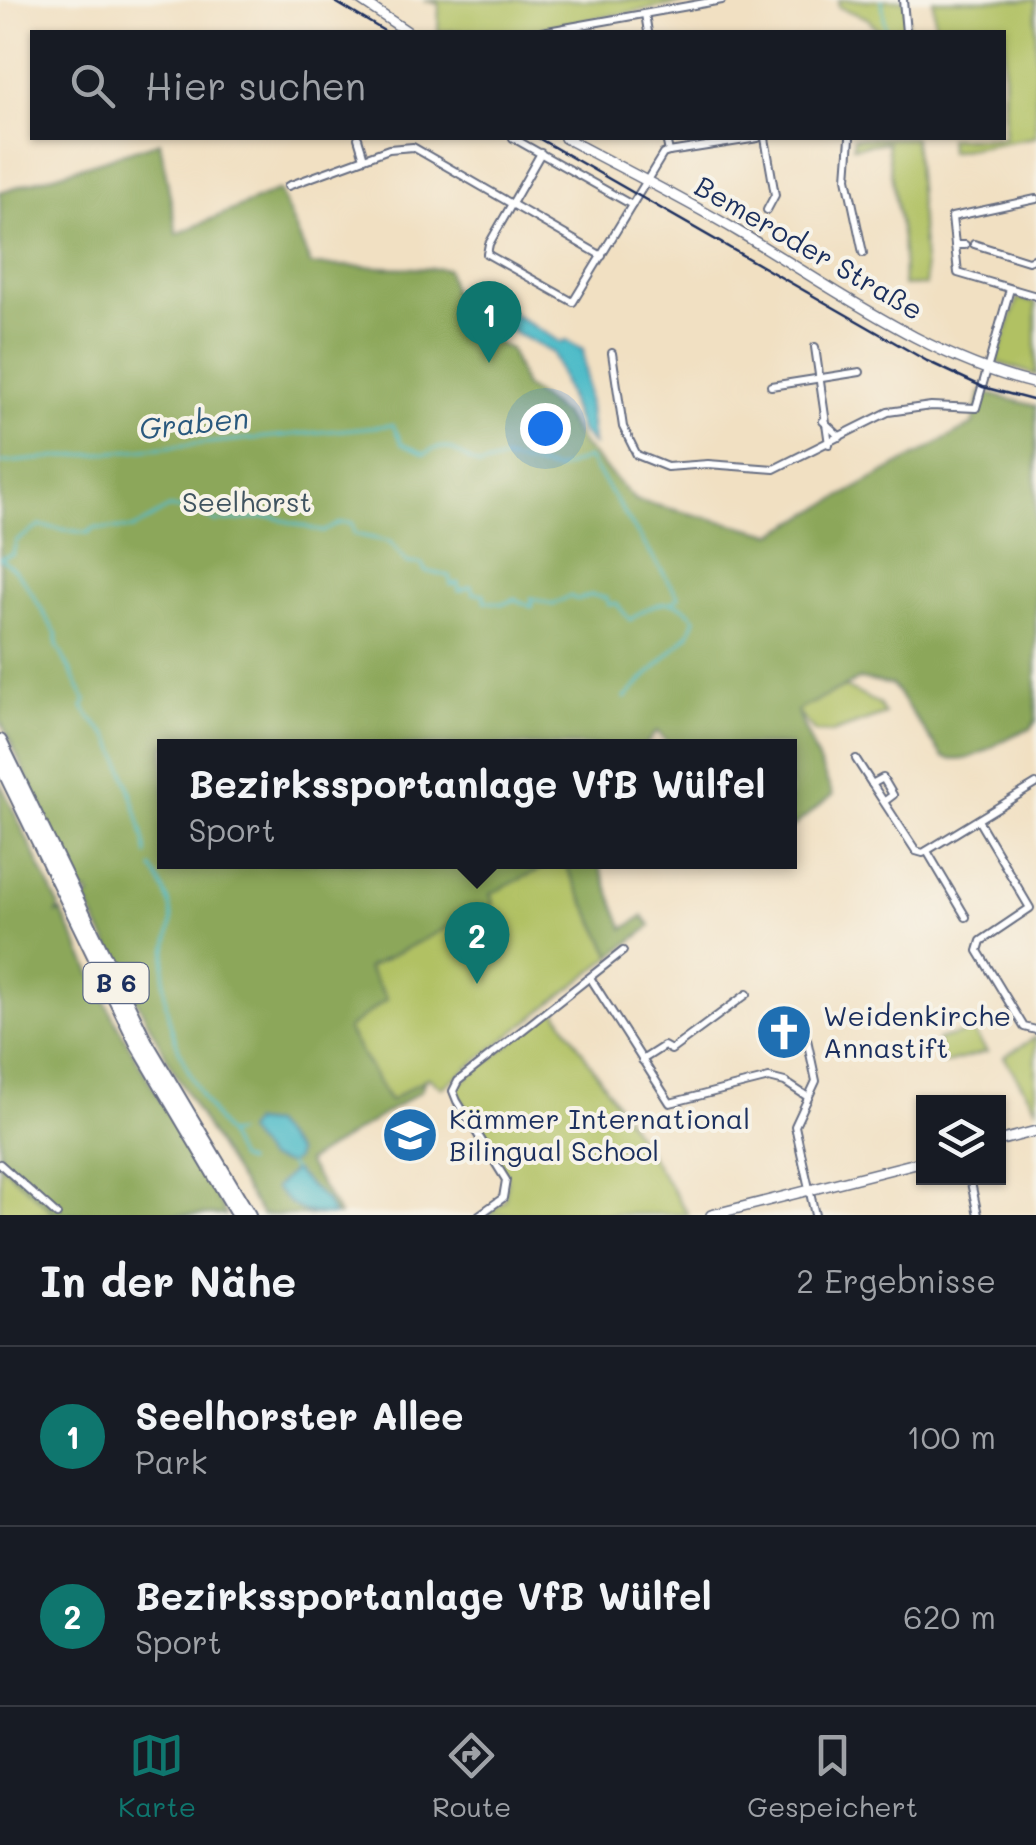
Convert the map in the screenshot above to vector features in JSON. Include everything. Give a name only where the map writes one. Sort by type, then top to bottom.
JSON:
[{"type":"highway","name":"B 6","points":[[0,741],[146,1042],[249,1215]]},
{"type":"highway","name":"B 6","points":[[0,763],[138,1046],[238,1215]]},
{"type":"main road","points":[[360,0],[405,30]]},
{"type":"main road","name":"Bemeroder Straße","points":[[568,140],[918,338],[987,370],[1036,384]]},
{"type":"main road","points":[[1006,1139],[1036,1131]]},
{"type":"main road","points":[[711,1215],[916,1163]]},
{"type":"street","points":[[553,30],[722,0]]},
{"type":"street","points":[[903,0],[906,30]]},
{"type":"street","points":[[644,14],[648,30]]},
{"type":"street","points":[[359,140],[364,158]]},
{"type":"street","points":[[517,140],[632,205]]},
{"type":"street","points":[[666,140],[669,152]]},
{"type":"street","points":[[686,150],[694,140]]},
{"type":"street","points":[[541,153],[488,254],[573,302],[663,154],[748,140]]},
{"type":"street","points":[[761,140],[775,195],[767,210]]},
{"type":"street","points":[[850,140],[846,178],[863,253]]},
{"type":"street","points":[[288,186],[364,158],[413,147],[602,256]]},
{"type":"street","points":[[1036,199],[955,214],[958,274],[1036,296]]},
{"type":"street","points":[[955,245],[970,244],[1028,261],[1036,258]]},
{"type":"street","points":[[612,354],[626,439],[647,462],[668,467],[708,464],[774,470],[902,409],[976,408],[1010,289]]},
{"type":"street","points":[[815,347],[829,444]]},
{"type":"street","points":[[772,386],[860,372]]},
{"type":"street","points":[[823,421],[835,427],[840,437]]},
{"type":"street","points":[[856,760],[916,851],[927,852],[1035,787]]},
{"type":"street","points":[[872,784],[882,778],[894,796],[885,801]]},
{"type":"street","points":[[978,820],[1033,909],[977,946],[1024,1027],[1036,1030]]},
{"type":"street","points":[[927,852],[966,917]]},
{"type":"street","points":[[479,1215],[503,1198],[506,1180],[453,1091],[458,1082],[623,950]]},
{"type":"street","points":[[591,978],[672,1103],[769,1078],[785,1082],[808,1097]]},
{"type":"street","points":[[642,1060],[664,1046],[670,1050],[714,1022],[715,1014],[747,994]]},
{"type":"street","points":[[805,1030],[816,1074],[795,1126],[815,1215]]},
{"type":"street","points":[[0,1164],[57,1215]]},
{"type":"street","points":[[972,1185],[978,1215]]},
{"type":"green space","points":[[424,0],[701,0],[530,30],[438,30],[439,4]]},
{"type":"green space","points":[[838,0],[905,0],[909,30],[878,30],[867,18],[839,7]]},
{"type":"green space","points":[[933,0],[1036,0],[1036,137],[949,152],[948,140],[1006,140],[1006,30],[936,30]]},
{"type":"green space","points":[[854,140],[914,140],[926,285],[903,286],[901,232],[887,142],[853,147]]},
{"type":"green space","name":"Seelhorst","points":[[160,142],[177,234],[279,190],[311,265],[447,269],[465,320],[481,335],[510,349],[524,386],[563,414],[583,445],[635,500],[773,534],[973,424],[981,392],[1036,406],[1036,720],[1031,729],[976,755],[954,760],[943,757],[892,685],[860,679],[797,711],[833,795],[797,823],[797,739],[664,739],[657,731],[651,739],[157,739],[157,869],[541,869],[490,894],[494,904],[367,968],[387,999],[347,1029],[389,1101],[425,1079],[421,1091],[307,1162],[339,1215],[262,1215],[190,1099],[147,1020],[85,900],[90,896],[87,892],[82,894],[0,720],[0,192]]},
{"type":"green space","points":[[1018,298],[1036,303],[1036,375],[996,362]]},
{"type":"green space","points":[[845,687],[879,704],[885,714],[832,733],[815,732],[796,711]]},
{"type":"green space","points":[[0,782],[59,906],[57,913],[61,911],[112,1015],[226,1215],[57,1215],[0,1164]]},
{"type":"green space","points":[[541,869],[568,869],[612,956],[442,1088],[429,1077],[390,1101],[346,1029],[386,999],[367,968],[493,904],[489,894]]},
{"type":"green space","points":[[568,869],[601,869],[624,929],[643,916],[651,926],[612,956]]},
{"type":"green space","points":[[555,1009],[688,1214],[487,1215],[505,1200],[507,1177],[456,1091],[460,1083]]},
{"type":"green space","points":[[973,1031],[987,1052],[943,1064],[937,1040]]},
{"type":"green space","points":[[1036,1037],[1036,1107],[1004,1057]]},
{"type":"green space","points":[[0,1164],[57,1215],[0,1215]]},
{"type":"water","points":[[471,289],[562,343],[565,340],[583,350],[593,444],[580,431],[553,353],[485,317]]},
{"type":"water","points":[[252,1122],[271,1124],[296,1153],[295,1160],[288,1164],[267,1159],[246,1132]]},
{"type":"water","points":[[293,1170],[326,1201],[333,1215],[300,1210],[275,1188]]},
{"type":"waterway","points":[[882,0],[886,30]]},
{"type":"waterway","name":"Graben","points":[[0,463],[393,425],[402,444],[425,454],[448,448],[480,466],[504,459],[556,470],[588,458],[679,597],[672,602]]},
{"type":"waterway","points":[[0,558],[13,554],[16,541],[40,526],[88,533],[94,528],[133,529],[169,508],[194,511],[216,522],[273,517],[323,532],[340,523],[352,523],[354,534],[390,542],[408,563],[422,564],[425,571],[449,576],[451,585],[458,583],[459,591],[471,586],[473,593],[484,594],[485,601],[503,604],[515,599],[532,607],[531,598],[553,605],[569,596],[578,600],[591,595],[607,598],[609,605],[616,603],[630,620],[664,603],[688,611],[695,619],[689,634],[625,698]]},
{"type":"waterway","points":[[1,559],[25,583],[57,634],[57,645],[86,701],[83,707],[113,744],[147,855]]},
{"type":"waterway","points":[[152,868],[171,913],[164,978],[169,1019],[193,1081],[226,1134],[235,1133]]},
{"type":"waterway","points":[[227,1136],[238,1159],[246,1162]]},
{"type":"waterway","points":[[288,1164],[293,1170]]},
{"type":"tram line","points":[[332,0],[383,30]]},
{"type":"tram line","points":[[541,140],[927,361],[983,387],[1036,401]]},
{"type":"place","name":"Seelhorster Allee","points":[[489,363]]},
{"type":"place","name":"Bezirkssportanlage VfB Wülfel","points":[[477,984]]},
{"type":"place","name":"Weidenkirche Annastift","points":[[784,1032]]},
{"type":"place","name":"Kämmer International Bilingual School","points":[[410,1135]]}]
